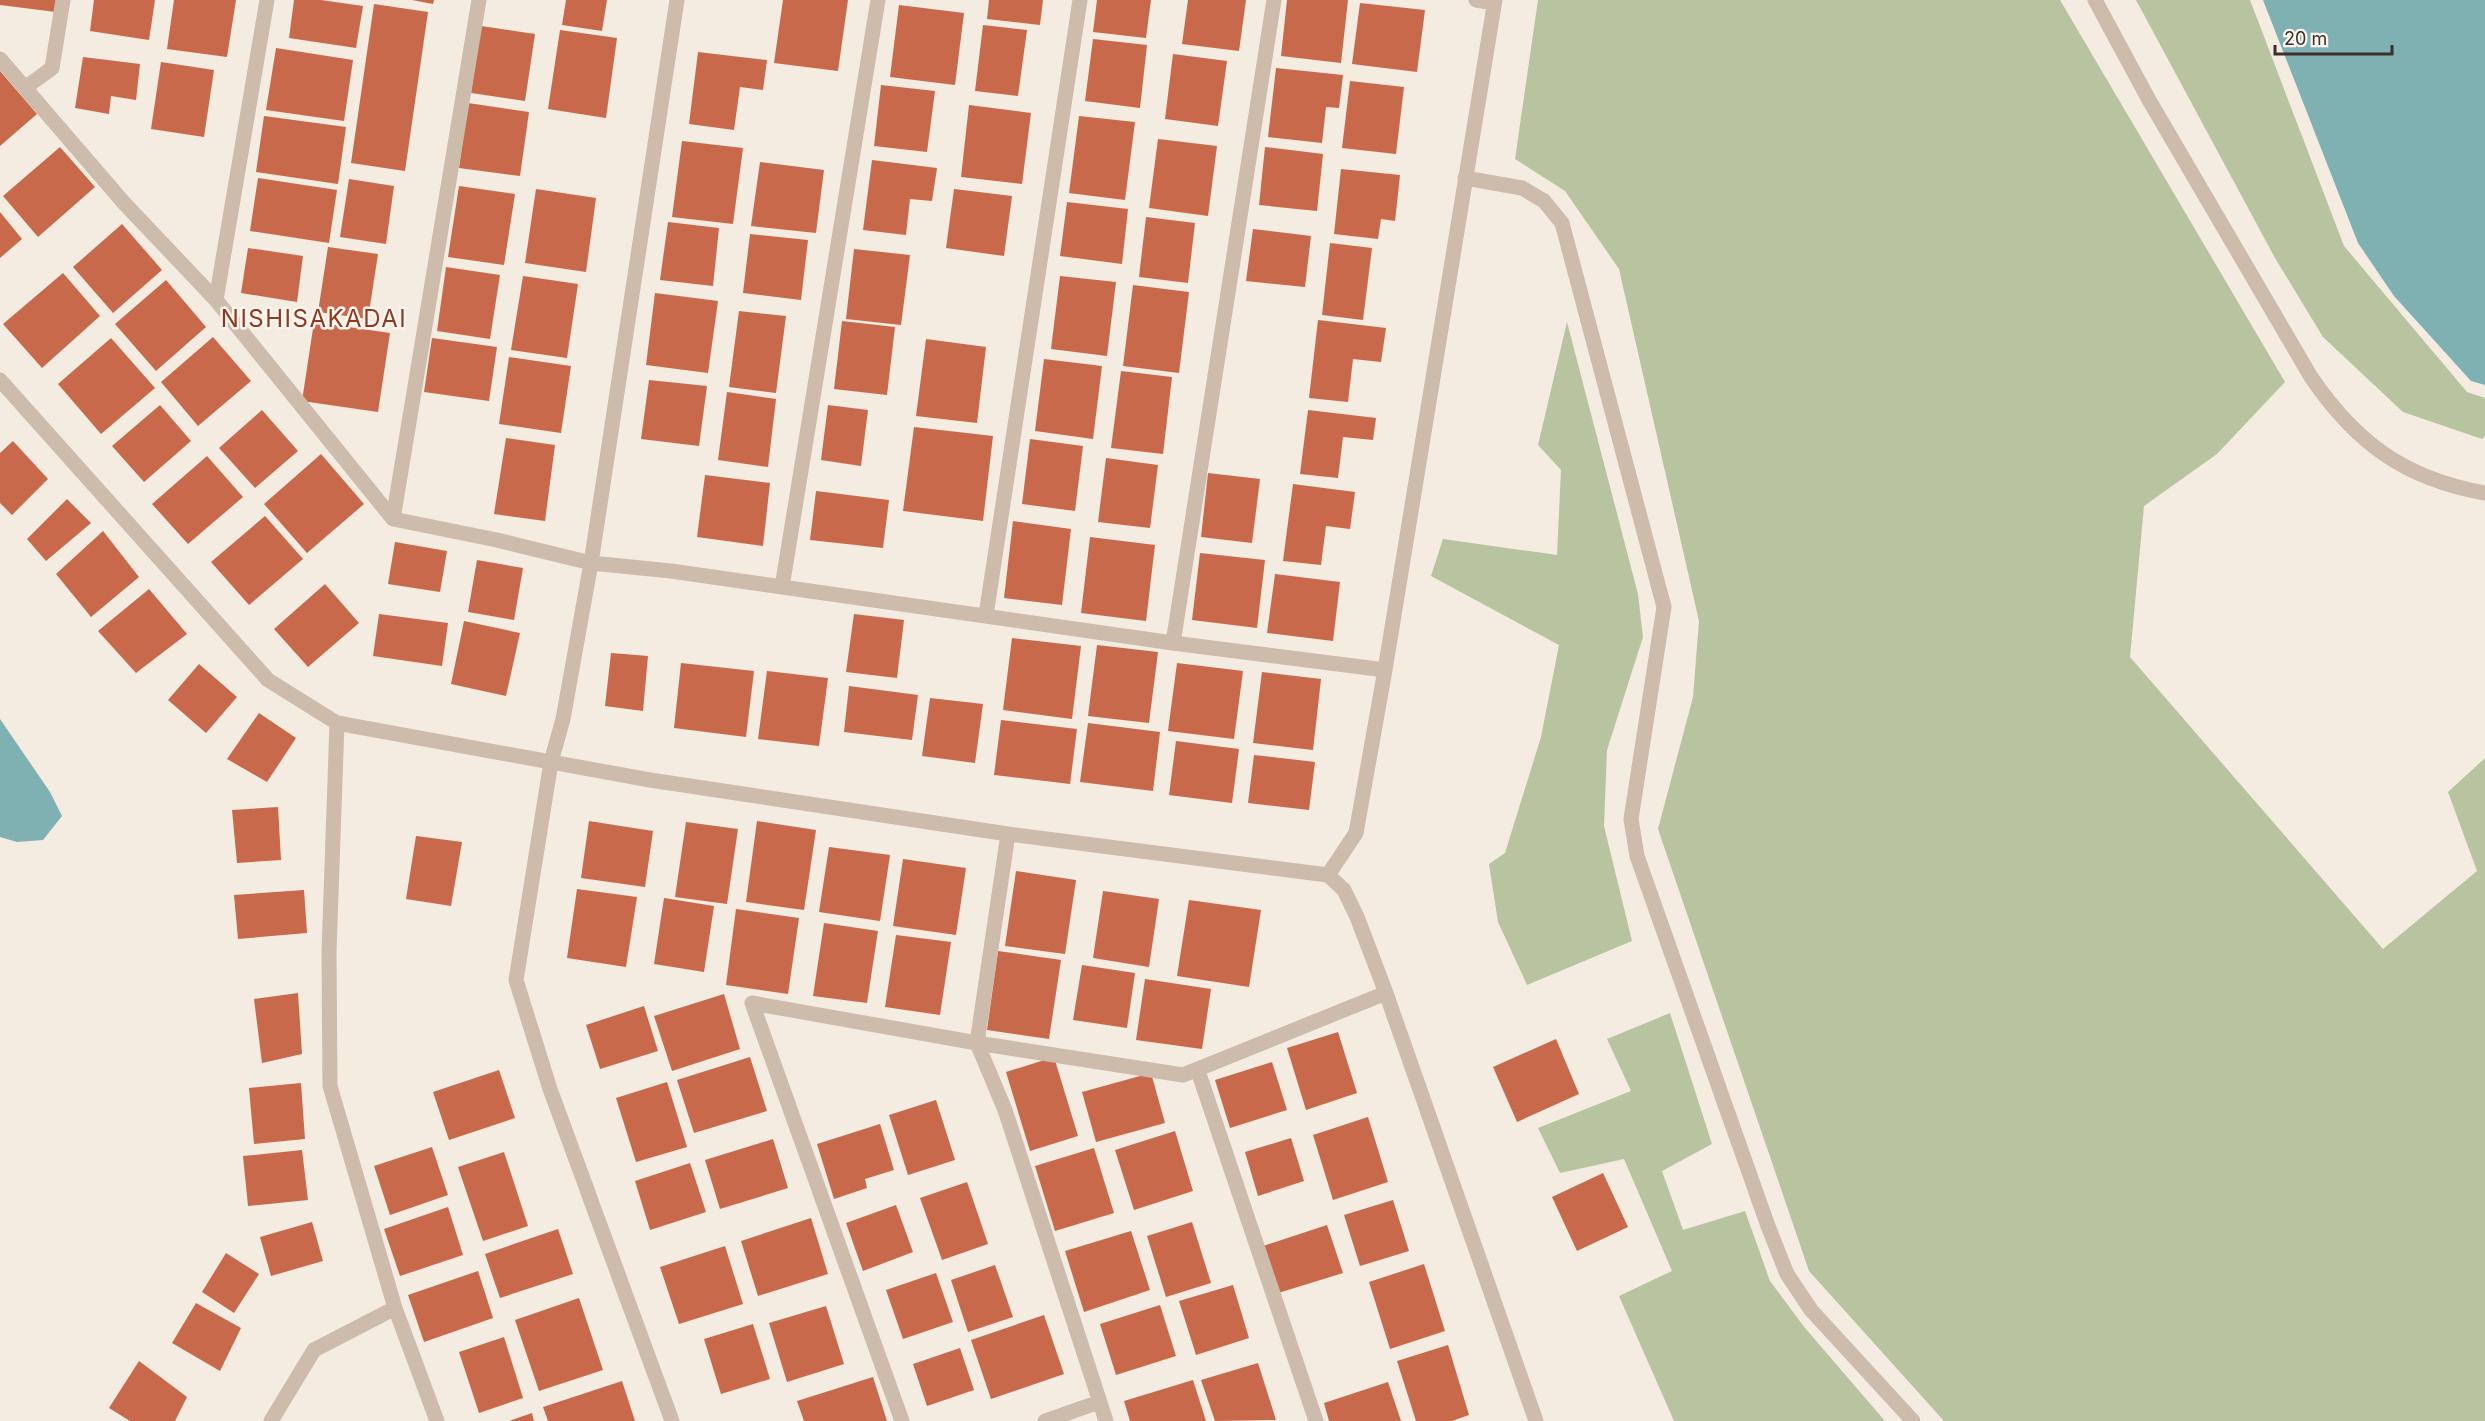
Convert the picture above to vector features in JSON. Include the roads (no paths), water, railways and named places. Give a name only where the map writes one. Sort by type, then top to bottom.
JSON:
[{"type":"street","points":[[25,88],[52,68],[63,0]]},
{"type":"street","points":[[216,300],[267,0]]},
{"type":"street","points":[[393,519],[479,0]]},
{"type":"street","points":[[672,1421],[550,1089],[516,980],[551,762],[563,719],[591,563],[677,0]]},
{"type":"street","points":[[782,587],[878,0]]},
{"type":"street","points":[[986,615],[1080,0]]},
{"type":"street","points":[[1173,643],[1274,0]]},
{"type":"street","points":[[1328,875],[1356,834],[1385,670],[1494,2],[1476,0]]},
{"type":"street","points":[[2095,0],[2149,100],[2311,377],[2328,402],[2376,450],[2405,468],[2443,482],[2485,493]]},
{"type":"street","points":[[0,59],[124,203],[216,300],[393,519],[498,540],[591,563],[671,571],[1173,643],[1385,670]]},
{"type":"street","points":[[1465,178],[1522,188],[1544,201],[1562,224],[1664,607],[1630,819],[1637,856],[1787,1274],[1811,1310],[1913,1421]]},
{"type":"street","points":[[0,380],[268,680],[337,723],[551,762],[1008,834],[1328,875],[1344,890],[1386,993],[1536,1421]]},
{"type":"street","points":[[337,723],[328,952],[330,1086],[395,1308],[436,1421]]},
{"type":"street","points":[[1008,834],[977,1043],[1005,1110],[1106,1421]]},
{"type":"street","points":[[902,1421],[752,1004],[1183,1076],[1386,993]]},
{"type":"street","points":[[1198,1071],[1316,1421]]},
{"type":"street","points":[[272,1421],[314,1350],[395,1308]]},
{"type":"street","points":[[1045,1421],[1099,1402]]},
{"type":"water","points":[[2263,0],[2485,0],[2485,385],[2471,381],[2394,296],[2358,243]]},
{"type":"water","points":[[0,719],[50,792],[62,816],[43,840],[17,842],[0,837]]},
{"type":"district","name":"NISHISAKADAI","points":[[314,318]]}]
